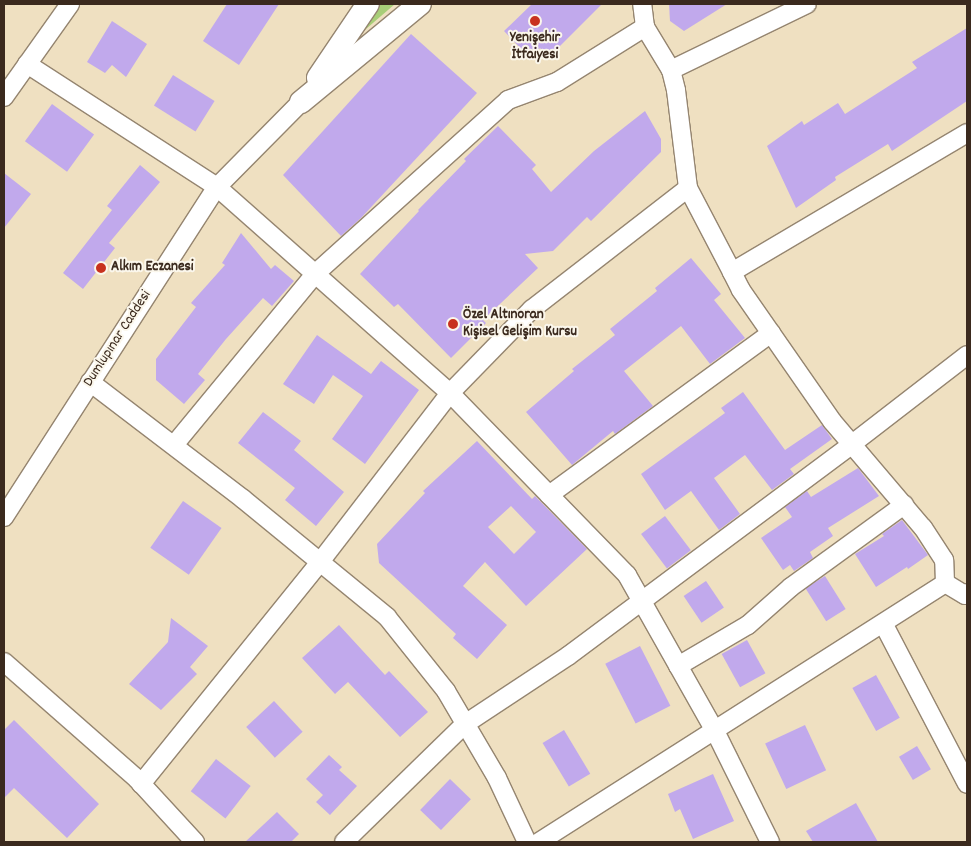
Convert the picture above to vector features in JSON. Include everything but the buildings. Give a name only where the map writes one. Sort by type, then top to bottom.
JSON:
[{"type":"street","points":[[4,97],[70,4]]},
{"type":"street","points":[[349,33],[353,4]]},
{"type":"street","name":"Dumlupınar Caddesi","points":[[301,102],[368,4]]},
{"type":"street","name":"Dumlupınar Caddesi","points":[[4,517],[217,187],[301,102],[420,4]]},
{"type":"street","points":[[642,4],[645,27],[671,70],[676,90],[688,188],[732,272],[771,333],[832,421],[923,528],[944,560],[945,584]]},
{"type":"street","points":[[671,70],[806,4]]},
{"type":"street","points":[[174,445],[316,274],[508,100],[557,82],[645,27]]},
{"type":"street","points":[[27,64],[217,187],[450,393],[627,575],[715,731],[770,842]]},
{"type":"street","points":[[732,272],[967,132]]},
{"type":"street","points":[[141,784],[320,562],[450,393],[532,309],[688,188]]},
{"type":"street","points":[[549,495],[771,333]]},
{"type":"street","points":[[344,842],[465,724],[568,656],[642,602],[967,355]]},
{"type":"street","points":[[90,382],[174,445],[387,617],[446,691],[497,778],[527,842]]},
{"type":"street","points":[[678,666],[748,625],[791,587],[904,505]]},
{"type":"street","points":[[945,584],[967,594]]},
{"type":"street","points":[[539,842],[884,625],[945,584]]},
{"type":"street","points":[[884,625],[967,784]]},
{"type":"street","points":[[4,662],[141,784],[195,842]]},
{"type":"green space","points":[[377,4],[395,4],[352,41]]},
{"type":"place","name":"Yenişehir İtfaiyesi","points":[[535,21]]},
{"type":"place","name":"Alkım Eczanesi","points":[[101,268]]},
{"type":"place","name":"Özel Altınoran Kişisel Gelişim Kursu","points":[[453,324]]}]
